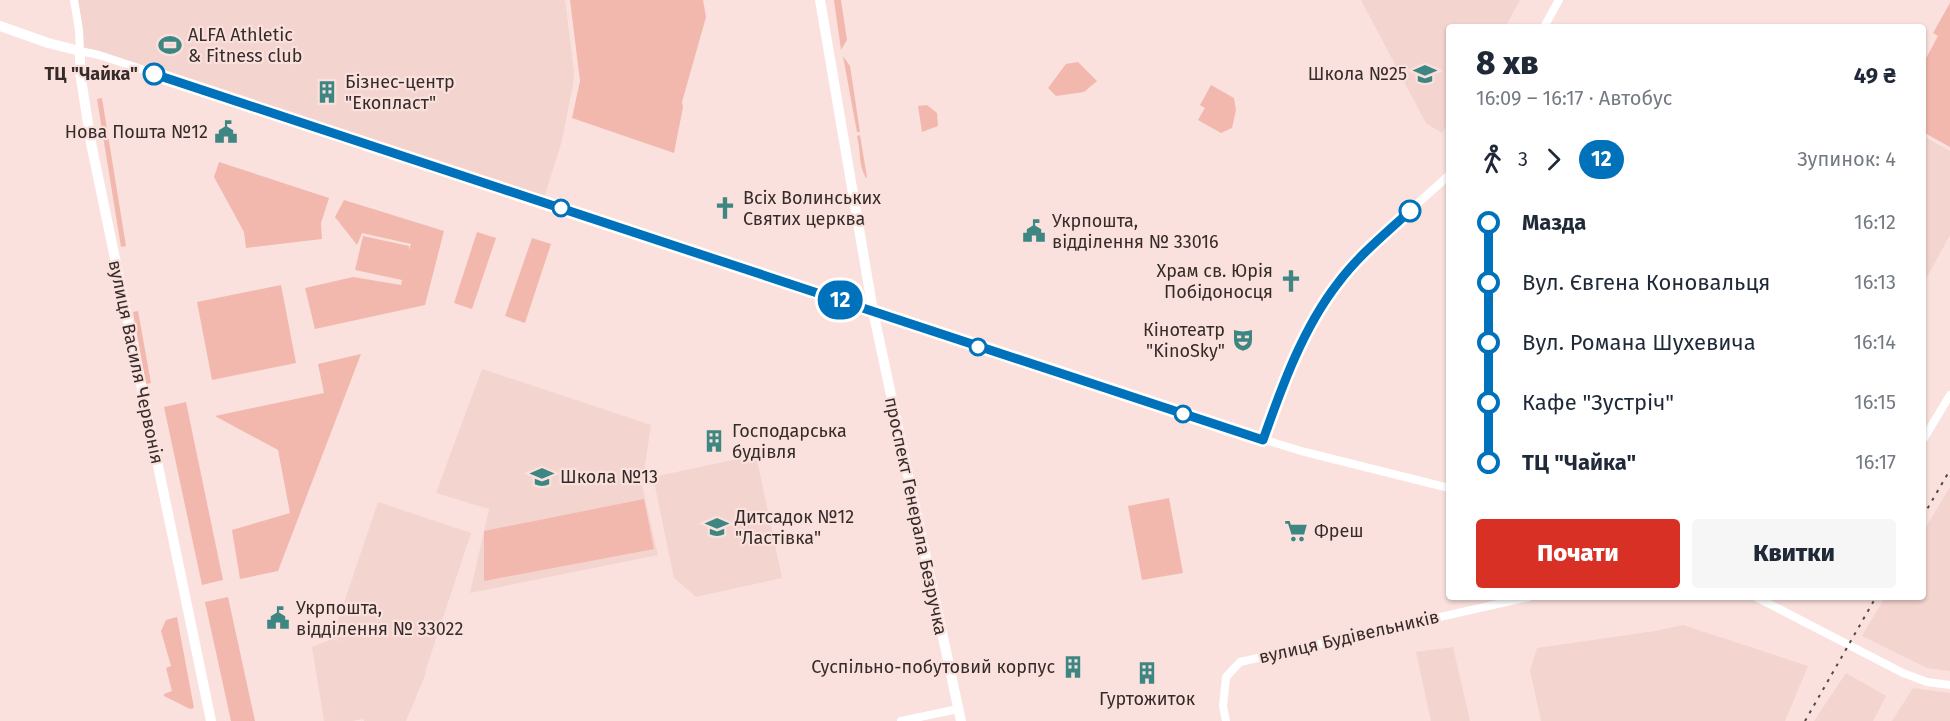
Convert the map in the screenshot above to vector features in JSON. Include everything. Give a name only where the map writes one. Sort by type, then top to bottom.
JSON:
[{"type":"main road","name":"проспект Генерала Безручка","points":[[820,0],[873,311],[961,721]]},
{"type":"main road","points":[[0,27],[80,51]]},
{"type":"main road","name":"вулиця Василя Червонія","points":[[80,51],[80,72],[91,143],[211,721]]},
{"type":"street","name":"вулиця Василя Червонія","points":[[75,0],[80,51]]},
{"type":"street","points":[[1546,24],[1559,0]]},
{"type":"street","points":[[80,51],[235,99],[1263,440],[1446,487]]},
{"type":"street","points":[[1263,440],[1281,392],[1322,305],[1360,259],[1446,178]]},
{"type":"street","points":[[1926,435],[1950,395]]},
{"type":"street","name":"вулиця Будівельників","points":[[1226,721],[1223,706],[1226,677],[1240,662],[1516,600]]},
{"type":"street","points":[[1762,600],[1903,673],[1928,682],[1950,685]]},
{"type":"street","points":[[901,721],[958,709]]},
{"type":"shaded area","points":[[74,0],[565,0],[574,72],[573,85],[561,144],[543,201],[80,51]]},
{"type":"shaded area","points":[[570,0],[703,0],[706,17],[682,102],[674,153],[572,118],[580,81]]},
{"type":"shaded area","points":[[834,0],[841,0],[847,40],[841,50]]},
{"type":"shaded area","name":"Школа №25","points":[[1361,0],[1520,0],[1507,24],[1446,24],[1446,127],[1442,133],[1426,123]]},
{"type":"shaded area","points":[[1950,3],[1950,147],[1926,134],[1926,58],[1938,36],[1933,33]]},
{"type":"shaded area","points":[[843,56],[850,66],[860,132],[857,132]]},
{"type":"shaded area","points":[[1078,62],[1097,81],[1084,92],[1056,96],[1048,88],[1066,64]]},
{"type":"shaded area","points":[[1211,85],[1234,98],[1236,110],[1232,128],[1221,133],[1198,120],[1205,108],[1200,105]]},
{"type":"shaded area","points":[[102,98],[126,246],[121,247],[97,99]]},
{"type":"shaded area","points":[[927,105],[937,113],[938,126],[922,132],[918,106]]},
{"type":"shaded area","points":[[860,135],[866,178],[863,173],[857,136]]},
{"type":"shaded area","points":[[1926,138],[1950,151],[1950,235],[1926,279]]},
{"type":"shaded area","points":[[219,162],[329,198],[321,223],[322,239],[246,248],[244,232],[214,177]]},
{"type":"shaded area","points":[[344,200],[444,231],[425,305],[315,329],[305,288],[353,277],[401,285],[402,280],[355,270],[363,236],[409,246],[409,250],[411,244],[362,233],[357,245],[335,217]]},
{"type":"shaded area","points":[[477,232],[496,238],[472,309],[454,303]]},
{"type":"shaded area","points":[[532,238],[551,244],[525,323],[505,316]]},
{"type":"shaded area","points":[[281,285],[296,363],[212,380],[197,302]]},
{"type":"shaded area","points":[[138,311],[151,383],[146,384],[133,312]]},
{"type":"shaded area","points":[[361,354],[278,571],[240,579],[232,530],[290,513],[278,450],[215,416],[324,393],[318,364]]},
{"type":"shaded area","name":"Школа №13","points":[[482,369],[651,425],[642,485],[658,555],[470,593],[489,509],[436,493]]},
{"type":"shaded area","points":[[186,402],[223,580],[202,585],[164,407]]},
{"type":"shaded area","name":"Дитсадок №12 \"Ластівка\"","points":[[756,455],[782,578],[696,597],[674,578],[653,477]]},
{"type":"shaded area","points":[[1950,487],[1950,671],[1927,668],[1862,636],[1883,600],[1926,600],[1926,527]]},
{"type":"shaded area","points":[[1169,498],[1183,573],[1142,580],[1128,506]]},
{"type":"shaded area","points":[[644,499],[654,549],[484,581],[484,531]]},
{"type":"shaded area","points":[[378,502],[471,533],[426,673],[406,721],[364,721],[364,719],[324,721],[312,647],[332,639],[343,642],[332,638]]},
{"type":"shaded area","points":[[228,597],[255,721],[231,721],[205,602]]},
{"type":"shaded area","points":[[177,617],[194,708],[190,709],[164,696],[172,691],[166,668],[171,666],[161,631],[166,620]]},
{"type":"shaded area","points":[[1683,625],[1808,666],[1785,721],[1541,721],[1530,670],[1537,648]]},
{"type":"shaded area","points":[[1453,647],[1470,721],[1431,721],[1416,652]]},
{"type":"shaded area","points":[[1846,673],[1886,696],[1873,721],[1814,721]]},
{"type":"shaded area","points":[[1913,688],[1950,693],[1950,721],[1892,721]]},
{"type":"railway","points":[[1926,511],[1950,470]]},
{"type":"railway","points":[[1805,721],[1874,600]]},
{"type":"bus line","name":"12","points":[[154,74],[1263,440],[1281,392],[1322,305],[1349,270],[1410,211]]},
{"type":"place","name":"ALFA Athletic & Fitness club","points":[[170,45]]},
{"type":"place","name":"ТЦ \"Чайка\"","points":[[154,74]]},
{"type":"place","name":"Школа №25","points":[[1425,74]]},
{"type":"place","name":"Бізнес-центр \"Екопласт\"","points":[[327,92]]},
{"type":"place","name":"Нова Пошта №12","points":[[226,132]]},
{"type":"place","name":"Всіх Волинських Святих церква","points":[[725,208]]},
{"type":"place","name":"Укрпошта, відділення № 33016","points":[[1034,231]]},
{"type":"place","name":"Храм св. Юрія Побідоносця","points":[[1291,281]]},
{"type":"place","name":"Кінотеатр \"KinoSky\"","points":[[1243,340]]},
{"type":"place","name":"Господарська будівля","points":[[714,441]]},
{"type":"place","name":"Школа №13","points":[[542,477]]},
{"type":"place","name":"Дитсадок №12 \"Ластівка\"","points":[[717,527]]},
{"type":"place","name":"Фреш","points":[[1296,531]]},
{"type":"place","name":"Укрпошта, відділення № 33022","points":[[278,618]]},
{"type":"place","name":"Суспільно-побутовий корпус","points":[[1073,667]]},
{"type":"place","name":"Гуртожиток","points":[[1147,673]]}]
